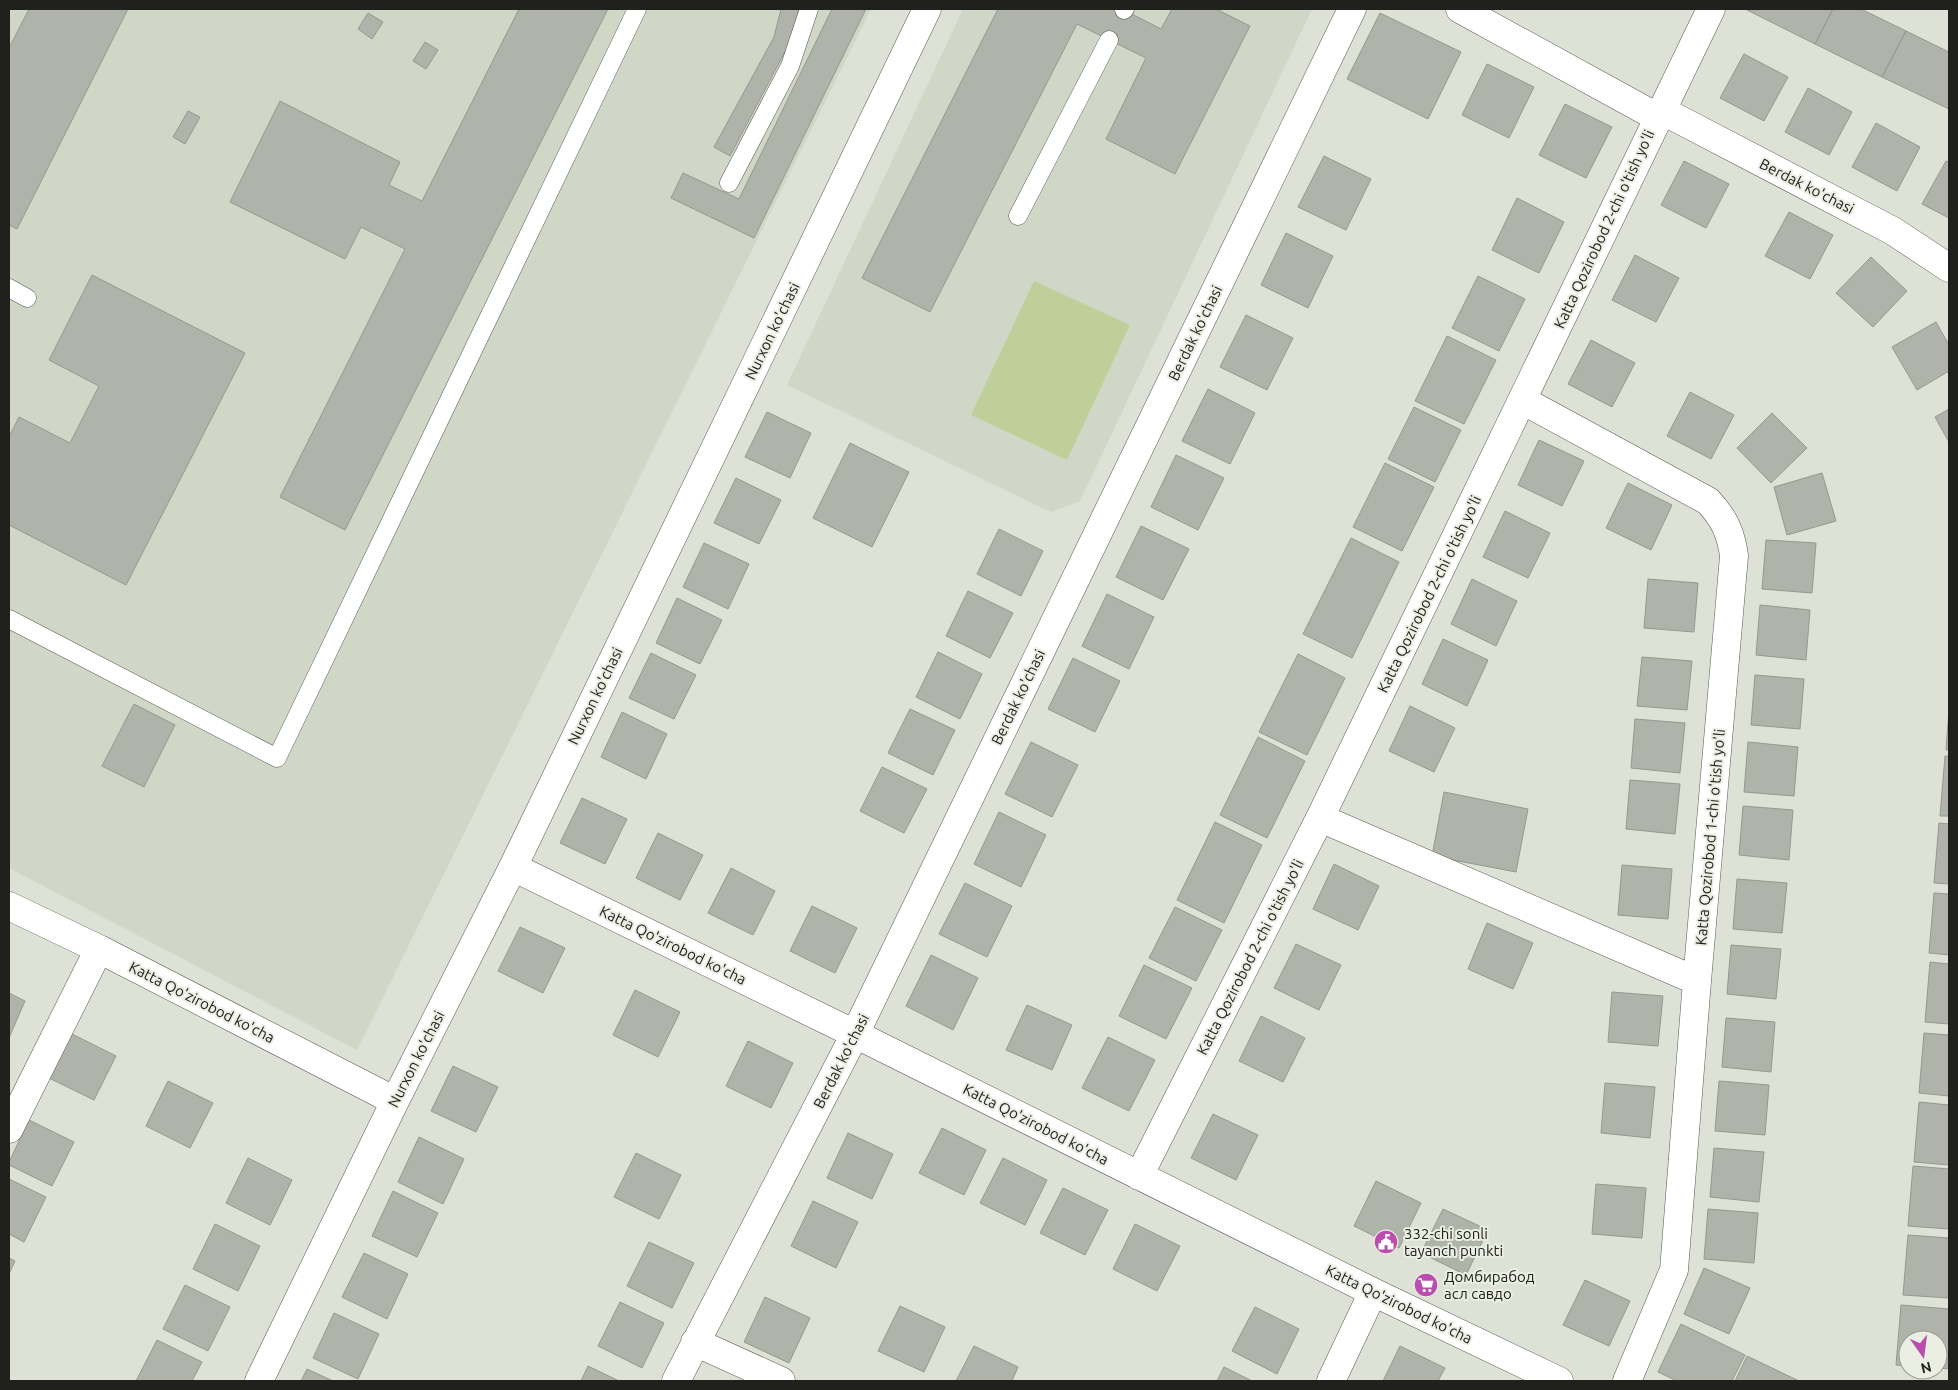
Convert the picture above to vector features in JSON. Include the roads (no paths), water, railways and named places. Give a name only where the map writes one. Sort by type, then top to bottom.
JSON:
[{"type":"street","name":"Nurxon ko'chasi","points":[[259,1381],[395,1101],[513,867],[927,9]]},
{"type":"street","name":"Berdak ko'chasi","points":[[676,1381],[855,1034],[1352,9]]},
{"type":"street","name":"Berdak ko'chasi","points":[[1460,9],[1659,114],[1893,231],[1949,268]]},
{"type":"street","name":"Katta Qozirobod 2-chi o'tish yo'li","points":[[1140,1176],[1320,818],[1711,9]]},
{"type":"street","name":"Katta Qozirobod 1-chi o'tish yo'li","points":[[1522,400],[1708,501],[1719,512],[1728,526],[1734,556],[1674,1270],[1627,1381]]},
{"type":"street","points":[[1320,818],[1697,981]]},
{"type":"street","name":"Katta Qo'zirobod ko'cha","points":[[513,867],[855,1034],[1373,1292],[1559,1381]]},
{"type":"street","name":"Katta Qo'zirobod ko'cha","points":[[9,906],[99,949],[395,1101]]},
{"type":"street","points":[[9,1129],[99,949]]},
{"type":"street","points":[[1331,1381],[1373,1292]]},
{"type":"street","points":[[695,1342],[781,1381]]},
{"type":"lane","points":[[10,621],[277,758],[637,9]]},
{"type":"lane","points":[[729,183],[790,66],[809,9]]},
{"type":"lane","points":[[1018,216],[1109,40]]},
{"type":"lane","points":[[9,288],[27,298]]},
{"type":"place","name":"332-chi sonli tayanch punkti","points":[[1386,1242]]},
{"type":"place","name":"Домбирабод асл савдо","points":[[1426,1285]]}]
